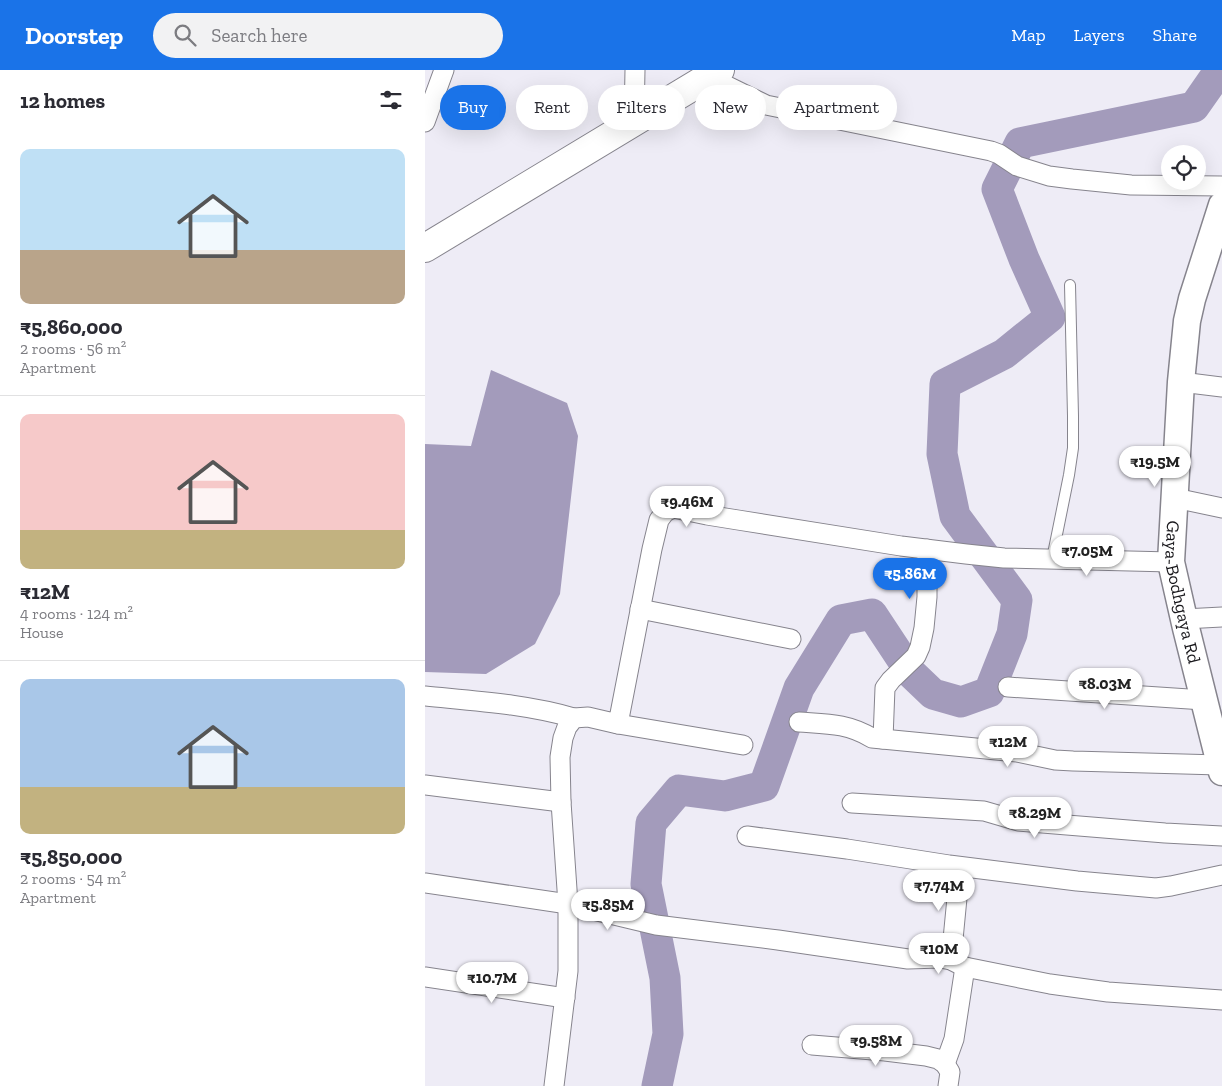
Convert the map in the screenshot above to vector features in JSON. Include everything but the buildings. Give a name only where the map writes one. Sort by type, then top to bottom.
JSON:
[{"type":"main road","points":[[685,91],[714,74]]},
{"type":"main road","points":[[425,248],[619,130]]},
{"type":"street","points":[[425,122],[444,70]]},
{"type":"street","points":[[629,72],[630,85]]},
{"type":"street","points":[[714,74],[766,105],[999,154],[1017,166],[1049,176],[1109,184],[1222,186]]},
{"type":"street","name":"Gaya-Bodhgaya Rd","points":[[1221,768],[1183,618],[1171,562],[1181,382],[1187,321],[1222,204]]},
{"type":"street","points":[[1181,382],[1222,387]]},
{"type":"street","points":[[1175,498],[1222,508]]},
{"type":"street","points":[[618,724],[651,549],[659,520],[665,512],[673,508],[707,516],[966,554],[1004,558],[1171,562]]},
{"type":"street","points":[[883,738],[885,688],[916,656],[920,646],[926,615],[927,549]]},
{"type":"street","points":[[640,609],[791,639]]},
{"type":"street","points":[[1183,618],[1222,618]]},
{"type":"street","points":[[1008,686],[1204,700]]},
{"type":"street","points":[[425,696],[499,703],[574,718],[588,717],[618,724],[743,745]]},
{"type":"street","points":[[554,1086],[568,972],[568,904],[559,757],[567,727],[574,718]]},
{"type":"street","points":[[799,722],[844,726],[872,738],[1017,752],[1055,760],[1221,768]]},
{"type":"street","points":[[425,785],[561,802]]},
{"type":"street","points":[[852,803],[984,812],[1018,821],[1222,836]]},
{"type":"street","points":[[747,836],[847,849],[960,867],[1155,888],[1222,875]]},
{"type":"street","points":[[945,1064],[954,1039],[960,867]]},
{"type":"street","points":[[425,883],[568,904],[656,925],[760,937],[908,959],[940,958],[958,964],[1050,984],[1107,992],[1222,1000]]},
{"type":"street","points":[[425,977],[565,998]]},
{"type":"street","points":[[812,1045],[926,1056],[938,1059],[945,1064],[950,1072],[948,1086]]},
{"type":"lane","points":[[1052,559],[1073,448],[1070,285]]},
{"type":"shaded area","points":[[491,370],[567,403],[578,436],[560,594],[535,644],[486,674],[425,672],[425,444],[471,446]]},
{"type":"waterway","points":[[657,1086],[668,1034],[665,978],[646,884],[651,823],[679,790],[725,796],[764,786],[799,688],[841,620],[872,614],[911,673],[933,694],[961,702],[989,692],[1012,634],[1017,600],[955,516],[942,454],[945,384],[1004,354],[1050,317],[1024,259],[997,189],[1020,143],[1194,107],[1218,70]]}]
